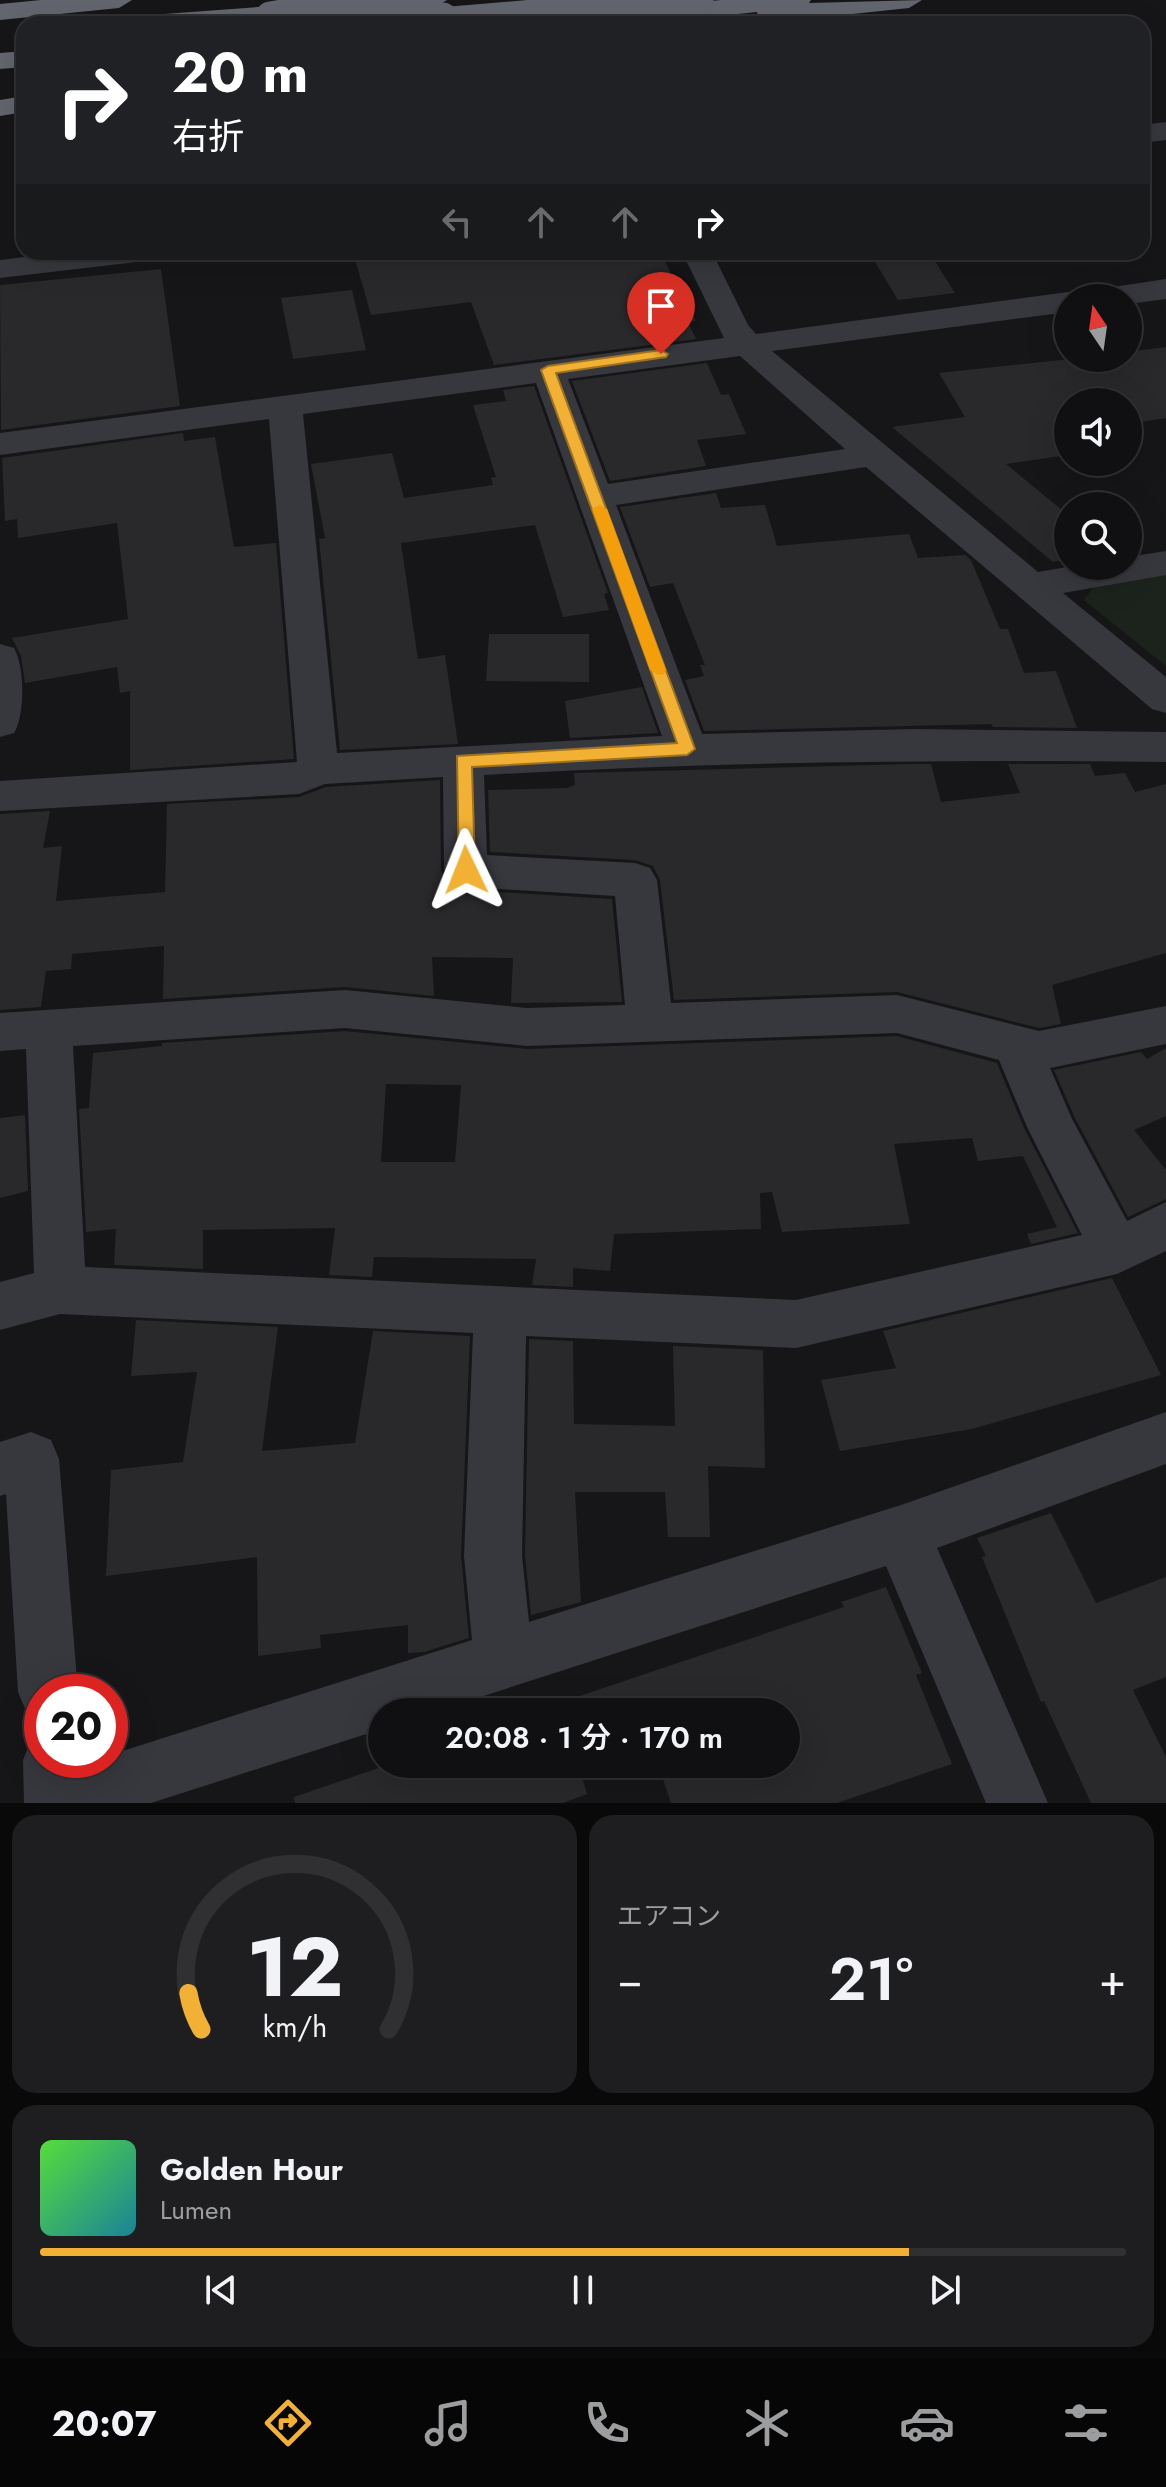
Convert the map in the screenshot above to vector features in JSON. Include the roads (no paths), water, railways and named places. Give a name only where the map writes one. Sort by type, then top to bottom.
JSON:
[{"type":"highway","points":[[0,12],[119,0]]},
{"type":"highway","points":[[270,16],[370,0]]},
{"type":"highway","points":[[215,16],[370,0]]},
{"type":"highway","points":[[270,16],[434,0]]},
{"type":"highway","points":[[510,16],[699,0]]},
{"type":"highway","points":[[509,16],[798,0]]},
{"type":"highway","points":[[754,16],[909,0]]},
{"type":"highway","points":[[592,16],[615,10]]},
{"type":"street","points":[[0,269],[77,260]]},
{"type":"street","points":[[701,260],[733,328],[766,365],[1166,699]]},
{"type":"street","points":[[1142,292],[1166,289]]},
{"type":"street","points":[[0,444],[1054,304]]},
{"type":"street","points":[[548,370],[687,749]]},
{"type":"street","points":[[285,405],[318,769]]},
{"type":"street","points":[[595,497],[874,455]]},
{"type":"street","points":[[1033,585],[1166,563]]},
{"type":"street","points":[[0,658],[0,723]]},
{"type":"street","points":[[0,796],[299,779],[318,769],[687,749],[913,744],[1166,747]]},
{"type":"street","points":[[463,761],[466,870],[635,880],[650,1023]]},
{"type":"street","points":[[0,1032],[345,1009],[527,1027],[897,1014],[1039,1051],[1166,1025]]},
{"type":"street","points":[[49,1028],[60,1290]]},
{"type":"street","points":[[1017,1046],[1051,1127],[1117,1251]]},
{"type":"street","points":[[0,1306],[60,1290],[796,1324],[1117,1251],[1166,1225]]},
{"type":"street","points":[[500,1312],[493,1556],[504,1660]]},
{"type":"street","points":[[63,1793],[504,1660],[901,1533],[1166,1438]]},
{"type":"street","points":[[0,1469],[31,1459],[47,1674]]},
{"type":"street","points":[[901,1533],[1010,1801]]}]
